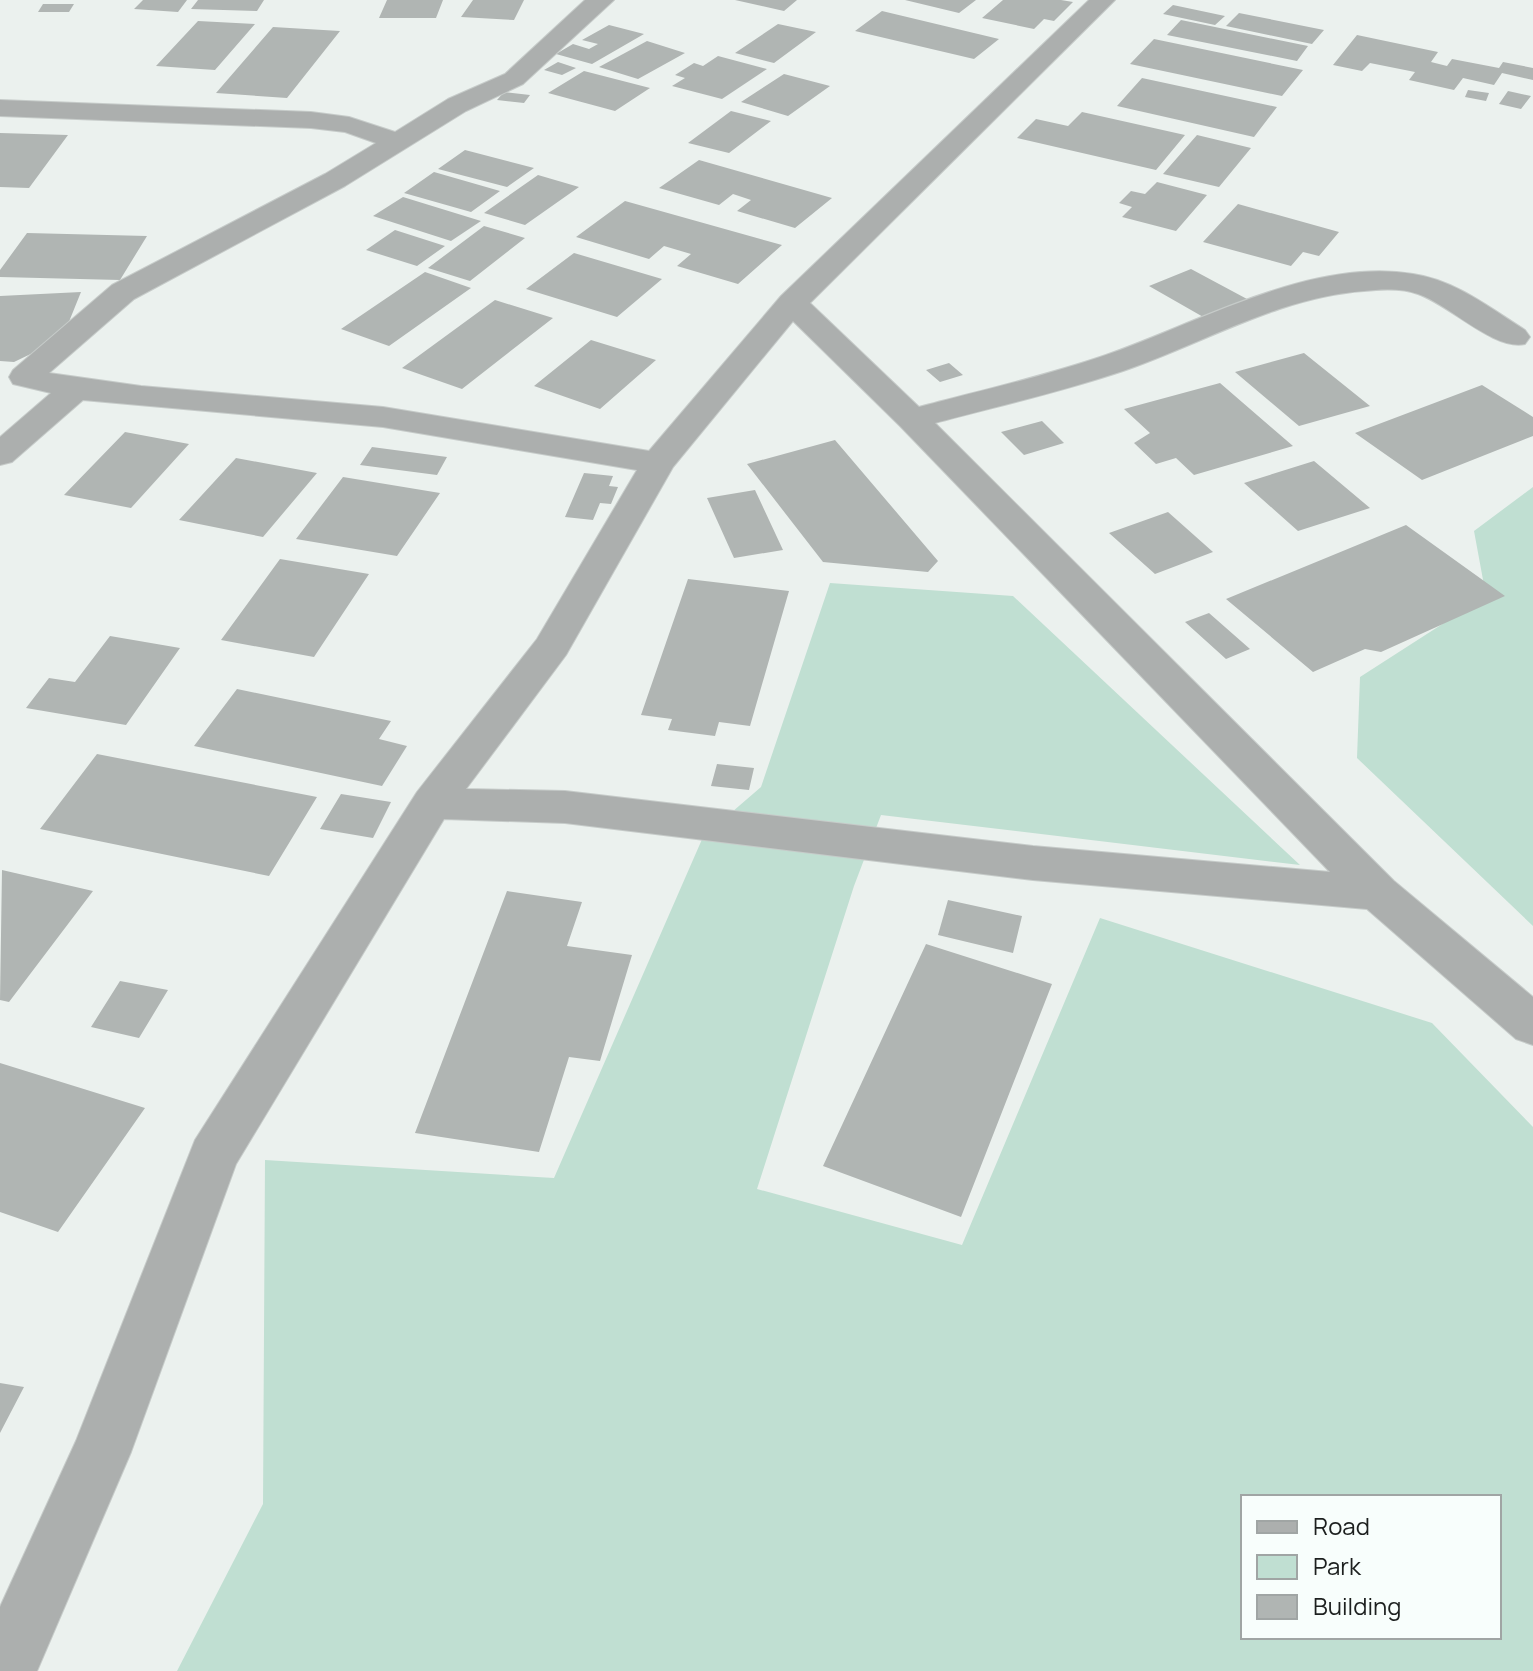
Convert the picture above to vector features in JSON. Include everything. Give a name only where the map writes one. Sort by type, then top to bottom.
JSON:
[{"type":"street","points":[[12,377],[123,292],[335,180],[457,105],[514,79],[588,8],[602,0]]},
{"type":"street","points":[[4,1671],[101,1452],[213,1156],[432,803],[552,646],[658,463],[792,303],[1103,0]]},
{"type":"street","points":[[0,108],[311,120],[349,125],[396,141]]},
{"type":"street","points":[[912,419],[1110,364],[1273,302],[1345,284],[1402,281],[1429,287],[1514,337]]},
{"type":"street","points":[[792,303],[912,419],[1378,893],[1533,1025]]},
{"type":"street","points":[[12,377],[76,389],[383,417],[658,463]]},
{"type":"street","points":[[0,455],[76,389]]},
{"type":"street","points":[[432,803],[565,807],[1033,863],[1378,893]]},
{"type":"green space","points":[[1533,487],[1533,926],[1357,758],[1360,677],[1486,596],[1474,531]]},
{"type":"green space","points":[[830,583],[1013,596],[1300,865],[881,815],[854,886],[757,1189],[962,1245],[1100,918],[1432,1023],[1533,1127],[1533,1671],[177,1671],[263,1504],[265,1160],[554,1178],[703,837],[761,787]]},
{"type":"building","points":[[143,0],[187,0],[178,12],[134,9]]},
{"type":"building","points":[[198,0],[264,0],[257,11],[191,9]]},
{"type":"building","points":[[387,0],[443,0],[436,18],[379,18]]},
{"type":"building","points":[[473,0],[524,0],[514,20],[461,17]]},
{"type":"building","points":[[735,0],[797,0],[784,11]]},
{"type":"building","points":[[905,0],[976,0],[959,13]]},
{"type":"building","points":[[1003,0],[1073,2],[1054,21],[1044,19],[1034,29],[982,18]]},
{"type":"building","points":[[43,4],[74,4],[69,12],[38,12]]},
{"type":"building","points":[[1173,5],[1225,16],[1215,25],[1163,14]]},
{"type":"building","points":[[882,11],[999,39],[974,59],[855,31]]},
{"type":"building","points":[[1239,13],[1324,30],[1312,44],[1226,26]]},
{"type":"building","points":[[1181,20],[1308,46],[1297,61],[1167,35]]},
{"type":"building","points":[[198,21],[255,24],[215,70],[156,66]]},
{"type":"building","points":[[778,24],[816,32],[774,63],[735,53]]},
{"type":"building","points":[[609,25],[644,34],[592,64],[556,54],[573,44],[589,49],[598,44],[582,40]]},
{"type":"building","points":[[273,27],[340,31],[287,98],[216,93]]},
{"type":"building","points":[[1357,35],[1438,52],[1431,62],[1447,66],[1452,59],[1499,68],[1503,62],[1533,68],[1533,80],[1502,73],[1494,85],[1463,78],[1454,90],[1409,80],[1415,72],[1370,63],[1362,71],[1333,65]]},
{"type":"building","points":[[1154,39],[1303,70],[1282,96],[1130,64]]},
{"type":"building","points":[[647,41],[685,53],[638,79],[599,67]]},
{"type":"building","points":[[718,56],[767,69],[722,99],[672,86],[685,78],[675,75],[694,63],[703,66]]},
{"type":"building","points":[[558,62],[576,68],[562,75],[544,70]]},
{"type":"building","points":[[584,71],[650,88],[615,111],[548,93]]},
{"type":"building","points":[[784,74],[830,86],[788,116],[741,102]]},
{"type":"building","points":[[1142,78],[1277,107],[1254,137],[1117,106]]},
{"type":"building","points":[[1468,90],[1489,93],[1486,101],[1465,97]]},
{"type":"building","points":[[1508,91],[1531,96],[1521,109],[1499,104]]},
{"type":"building","points":[[504,92],[530,95],[524,103],[497,100]]},
{"type":"building","points":[[731,111],[771,121],[729,153],[688,143]]},
{"type":"building","points":[[1082,112],[1185,135],[1156,170],[1017,138],[1036,119],[1068,126]]},
{"type":"building","points":[[0,133],[68,135],[29,188],[0,187]]},
{"type":"building","points":[[1197,135],[1251,148],[1219,187],[1163,174]]},
{"type":"building","points":[[465,150],[534,168],[507,187],[438,169]]},
{"type":"building","points":[[699,160],[832,198],[795,228],[737,211],[751,200],[733,194],[719,205],[659,188]]},
{"type":"building","points":[[434,172],[500,191],[471,212],[404,193]]},
{"type":"building","points":[[538,175],[579,187],[525,225],[484,213]]},
{"type":"building","points":[[1157,182],[1207,195],[1176,231],[1122,217],[1132,207],[1119,203],[1131,191],[1145,194]]},
{"type":"building","points":[[403,197],[481,221],[451,241],[373,216]]},
{"type":"building","points":[[625,201],[782,245],[738,284],[677,266],[691,254],[664,246],[649,259],[576,237]]},
{"type":"building","points":[[1238,204],[1339,232],[1319,256],[1303,252],[1291,266],[1203,242]]},
{"type":"building","points":[[484,226],[525,238],[470,281],[428,268]]},
{"type":"building","points":[[395,230],[445,246],[417,266],[366,250]]},
{"type":"building","points":[[27,233],[147,236],[120,280],[0,277],[0,270]]},
{"type":"building","points":[[574,253],[662,279],[617,317],[526,289]]},
{"type":"building","points":[[1191,269],[1247,299],[1205,318],[1149,286]]},
{"type":"building","points":[[425,272],[471,288],[389,346],[341,329]]},
{"type":"building","points":[[81,292],[62,339],[14,362],[0,361],[0,296]]},
{"type":"building","points":[[495,300],[553,318],[462,389],[402,368]]},
{"type":"building","points":[[591,340],[656,360],[600,409],[534,386]]},
{"type":"building","points":[[1304,353],[1370,406],[1299,426],[1235,372]]},
{"type":"building","points":[[949,363],[963,375],[940,382],[926,370]]},
{"type":"building","points":[[1220,383],[1293,446],[1194,475],[1176,458],[1156,464],[1134,443],[1150,433],[1124,409]]},
{"type":"building","points":[[1482,385],[1533,417],[1533,436],[1422,480],[1355,433]]},
{"type":"building","points":[[1042,421],[1064,443],[1024,455],[1001,432]]},
{"type":"building","points":[[125,432],[189,444],[131,508],[64,495]]},
{"type":"building","points":[[835,440],[938,561],[928,572],[823,562],[747,464]]},
{"type":"building","points":[[372,447],[447,457],[437,475],[360,465]]},
{"type":"building","points":[[236,458],[317,473],[263,537],[179,520]]},
{"type":"building","points":[[1314,461],[1370,508],[1298,531],[1244,483]]},
{"type":"building","points":[[584,473],[613,476],[609,486],[618,487],[611,504],[600,503],[593,520],[565,517]]},
{"type":"building","points":[[343,477],[440,493],[397,556],[296,539]]},
{"type":"building","points":[[755,490],[783,550],[734,558],[707,498]]},
{"type":"building","points":[[1168,512],[1213,552],[1155,574],[1109,533]]},
{"type":"building","points":[[1406,525],[1505,596],[1381,652],[1365,649],[1313,672],[1226,599]]},
{"type":"building","points":[[280,559],[369,574],[314,657],[221,640]]},
{"type":"building","points":[[688,579],[789,591],[750,726],[719,722],[715,736],[668,730],[672,719],[641,715]]},
{"type":"building","points":[[1209,613],[1250,649],[1226,659],[1185,622]]},
{"type":"building","points":[[110,636],[180,648],[126,725],[26,708],[49,678],[75,682]]},
{"type":"building","points":[[237,689],[391,721],[379,739],[407,746],[382,786],[194,746]]},
{"type":"building","points":[[97,754],[317,797],[269,876],[40,829]]},
{"type":"building","points":[[717,764],[754,768],[749,790],[711,786]]},
{"type":"building","points":[[341,794],[391,802],[373,838],[320,829]]},
{"type":"building","points":[[2,870],[93,891],[9,1002],[0,1000]]},
{"type":"building","points":[[507,891],[582,902],[567,946],[632,955],[600,1061],[569,1057],[539,1152],[415,1133]]},
{"type":"building","points":[[948,900],[1022,916],[1013,953],[938,935]]},
{"type":"building","points":[[926,944],[1052,984],[961,1217],[823,1166]]},
{"type":"building","points":[[120,981],[168,990],[139,1038],[91,1027]]},
{"type":"building","points":[[0,1063],[145,1108],[58,1232],[0,1212]]},
{"type":"building","points":[[0,1383],[24,1387],[0,1433]]}]
